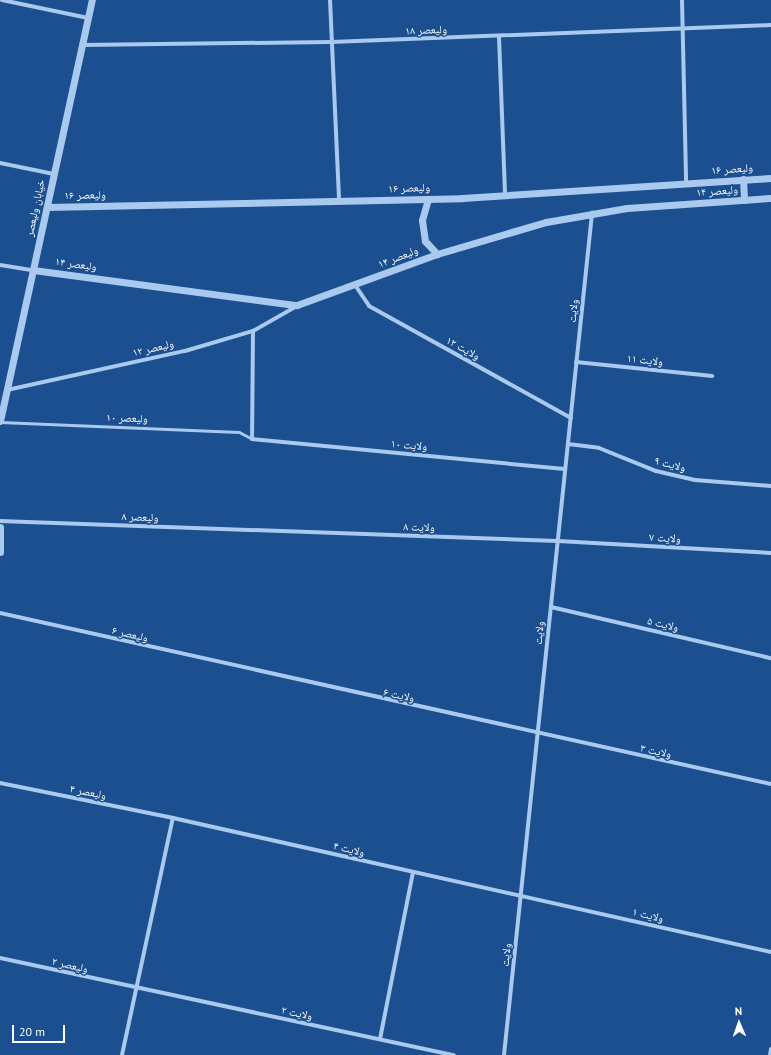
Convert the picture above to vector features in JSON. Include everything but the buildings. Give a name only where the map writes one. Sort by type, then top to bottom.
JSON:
[{"type":"street","points":[[2,0],[88,18]]},
{"type":"street","name":"خیابان ولیعصر","points":[[0,422],[92,0]]},
{"type":"street","points":[[330,0],[339,202]]},
{"type":"street","points":[[682,0],[686,183]]},
{"type":"street","name":"ولیعصر ۱۸","points":[[82,45],[331,42],[499,37],[771,24]]},
{"type":"street","points":[[499,37],[506,195]]},
{"type":"street","points":[[0,163],[54,174]]},
{"type":"street","name":"ولیعصر ۱۶","points":[[47,207],[428,199],[771,178]]},
{"type":"street","points":[[743,179],[744,200]]},
{"type":"street","name":"ولیعصر ۱۴","points":[[33,270],[297,305],[437,254],[592,212],[771,198]]},
{"type":"street","points":[[428,199],[422,220],[425,241],[437,254]]},
{"type":"street","name":"ولایت","points":[[504,1055],[592,212]]},
{"type":"street","points":[[0,265],[33,270]]},
{"type":"street","name":"ولایت ۱۲","points":[[355,285],[368,306],[571,418]]},
{"type":"street","name":"ولیعصر ۱۲","points":[[7,390],[185,351],[253,331],[297,305]]},
{"type":"street","points":[[252,439],[253,331]]},
{"type":"street","name":"ولایت ۱۱","points":[[576,362],[712,376]]},
{"type":"street","name":"ولایت ۱۰","points":[[252,439],[565,469]]},
{"type":"street","name":"ولایت ۹","points":[[568,444],[599,448],[656,471],[695,480],[771,486]]},
{"type":"street","name":"ولیعصر ۸","points":[[0,521],[280,531]]},
{"type":"street","points":[[0,527],[0,552]]},
{"type":"street","name":"ولایت ۸","points":[[280,531],[558,541]]},
{"type":"street","name":"ولایت ۷","points":[[558,541],[771,553]]},
{"type":"street","name":"ولایت ۵","points":[[551,607],[771,658]]},
{"type":"street","name":"ولیعصر ۶","points":[[0,613],[256,673]]},
{"type":"street","name":"ولایت ۶","points":[[256,673],[537,735]]},
{"type":"street","name":"ولایت ۳","points":[[537,735],[771,784]]},
{"type":"street","name":"ولیعصر ۴","points":[[0,783],[173,818]]},
{"type":"street","points":[[122,1055],[173,818]]},
{"type":"street","name":"ولایت ۴","points":[[173,818],[521,896]]},
{"type":"street","points":[[380,1039],[413,873]]},
{"type":"street","name":"ولایت ۱","points":[[521,896],[771,952]]},
{"type":"street","name":"ولیعصر ۲","points":[[0,958],[136,989]]},
{"type":"street","name":"ولایت ۲","points":[[136,989],[454,1055]]},
{"type":"street","points":[[770,1055],[771,1049]]},
{"type":"lane","name":"ولیعصر ۱۰","points":[[0,422],[238,432],[252,439]]}]
